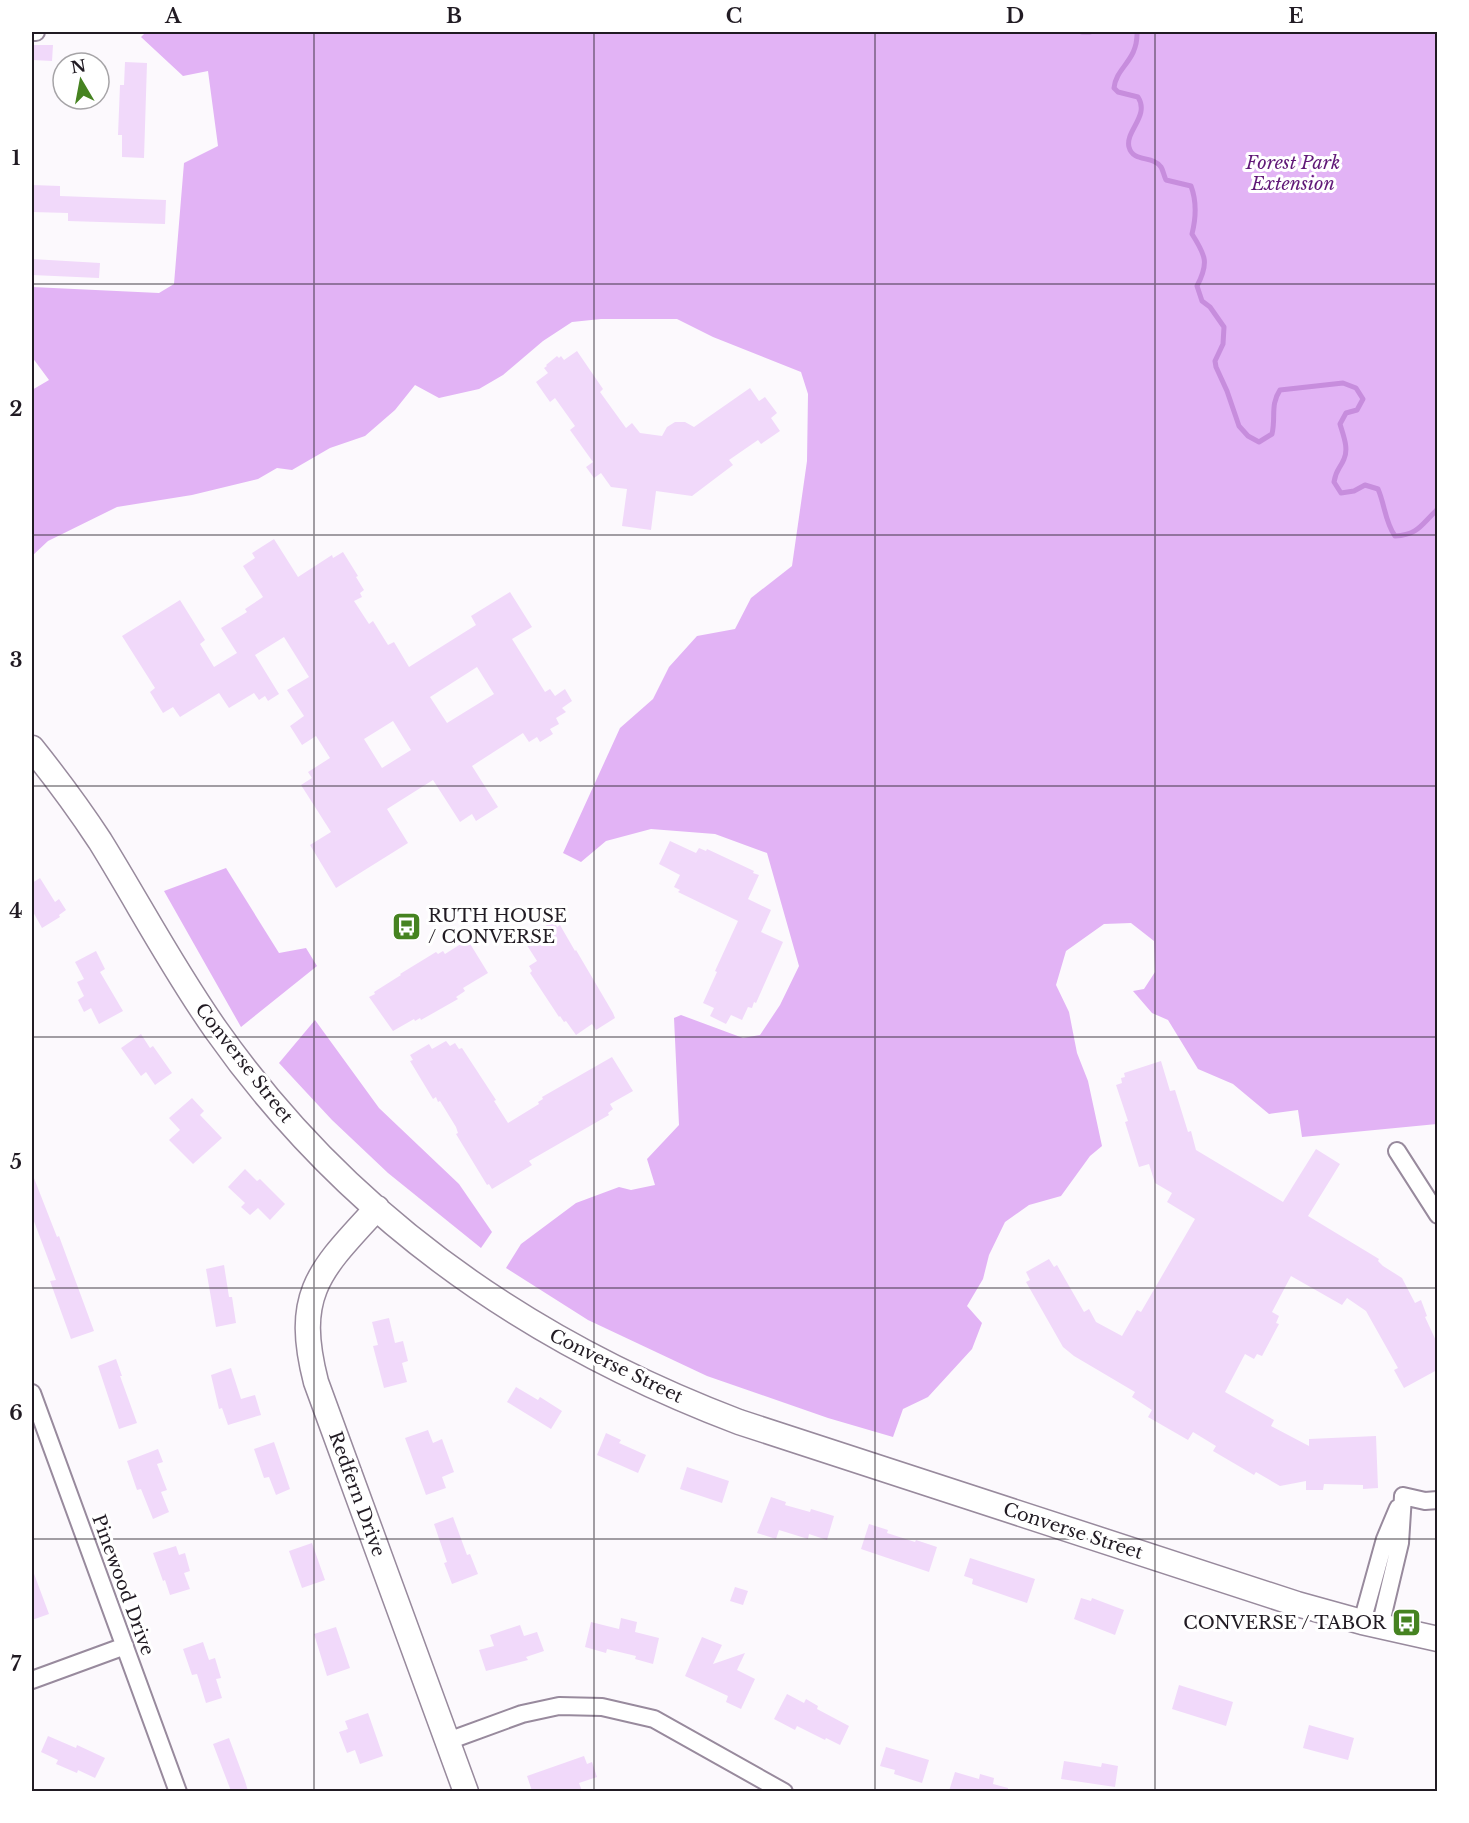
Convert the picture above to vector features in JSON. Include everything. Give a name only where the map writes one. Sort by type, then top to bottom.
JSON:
[{"type":"main road","name":"Converse Street","points":[[32,748],[99,839],[181,978],[272,1103],[333,1168],[377,1208],[462,1278],[524,1319],[580,1351],[667,1393],[739,1422],[1297,1604],[1371,1625],[1437,1639]]},
{"type":"main road","name":"Redfern Drive","points":[[377,1208],[328,1263],[317,1283],[310,1303],[307,1327],[309,1353],[316,1382],[466,1791]]},
{"type":"street","points":[[1397,1151],[1437,1215]]},
{"type":"street","name":"Pinewood Drive","points":[[32,1393],[178,1791]]},
{"type":"street","points":[[1371,1625],[1384,1539],[1404,1496],[1425,1501],[1437,1500]]},
{"type":"street","points":[[32,1680],[124,1646]]},
{"type":"street","points":[[448,1741],[522,1714],[559,1707],[602,1707],[654,1719],[784,1791]]},
{"type":"green space","name":"Forest Park Extension","points":[[146,32],[1437,32],[1437,1124],[1302,1137],[1298,1110],[1269,1114],[1233,1084],[1198,1069],[1168,1020],[1152,1013],[1133,991],[1144,989],[1155,972],[1154,941],[1131,923],[1104,924],[1066,951],[1056,985],[1069,1012],[1077,1053],[1088,1081],[1102,1146],[1090,1156],[1061,1196],[1029,1205],[1005,1222],[989,1255],[983,1279],[967,1306],[982,1323],[972,1349],[928,1397],[903,1409],[893,1437],[828,1418],[707,1376],[588,1320],[506,1268],[521,1244],[576,1203],[619,1187],[631,1190],[655,1185],[647,1159],[679,1125],[674,1018],[681,1015],[743,1038],[760,1035],[780,1005],[799,966],[767,853],[715,834],[651,829],[606,841],[581,862],[563,853],[620,728],[653,699],[669,667],[697,636],[735,629],[751,598],[792,566],[807,461],[808,394],[801,372],[713,337],[677,319],[601,319],[572,322],[543,341],[503,375],[479,389],[439,398],[415,385],[395,410],[365,436],[330,448],[292,470],[277,468],[258,479],[192,495],[117,507],[48,541],[32,556],[32,390],[49,380],[32,357],[32,287],[159,293],[174,284],[184,163],[218,146],[208,71],[183,76],[141,37]]},
{"type":"green space","points":[[226,868],[279,953],[306,948],[317,966],[241,1027],[164,891]]},
{"type":"green space","points":[[315,1020],[379,1108],[459,1184],[492,1232],[481,1248],[388,1173],[332,1120],[279,1063]]},
{"type":"building","points":[[32,45],[53,45],[51,61],[32,60]]},
{"type":"building","points":[[125,62],[147,63],[144,158],[122,157],[122,135],[118,135],[120,85],[124,85]]},
{"type":"building","points":[[32,185],[60,186],[60,196],[166,200],[165,224],[68,221],[68,213],[32,212]]},
{"type":"building","points":[[32,259],[100,263],[99,278],[32,275]]},
{"type":"building","points":[[577,351],[603,389],[600,392],[626,428],[632,423],[640,433],[662,436],[667,427],[675,422],[685,422],[694,427],[750,388],[759,401],[765,397],[777,413],[771,418],[780,431],[761,444],[758,440],[729,460],[733,465],[692,496],[656,491],[651,530],[622,526],[627,489],[611,487],[601,473],[594,478],[586,467],[593,462],[570,430],[575,426],[555,398],[550,402],[536,382],[548,373],[544,368],[557,356],[559,358],[561,356],[564,360]]},
{"type":"building","points":[[274,539],[298,577],[332,555],[333,558],[343,552],[364,590],[360,593],[362,597],[354,601],[369,624],[373,621],[388,645],[394,642],[409,667],[476,625],[471,616],[510,592],[532,627],[512,639],[545,692],[550,689],[555,696],[565,689],[572,701],[562,708],[566,712],[556,718],[559,724],[550,729],[553,734],[540,742],[537,737],[529,742],[523,733],[472,766],[498,807],[476,821],[472,814],[460,822],[433,780],[387,809],[408,843],[336,888],[310,845],[331,832],[301,785],[312,778],[308,772],[330,758],[316,736],[302,745],[290,726],[304,716],[287,690],[309,677],[284,637],[255,655],[279,694],[268,701],[265,696],[259,700],[254,693],[229,708],[219,693],[180,717],[173,707],[163,713],[150,692],[155,688],[122,636],[180,600],[205,640],[200,644],[214,667],[237,653],[221,628],[247,612],[245,609],[263,597],[243,566],[255,558],[252,553]],"holes":[[[477,667],[494,694],[447,723],[430,697]],[[393,721],[411,750],[382,768],[364,739]]]},
{"type":"building","points":[[670,841],[696,853],[699,848],[706,851],[707,849],[759,875],[748,899],[771,910],[761,932],[783,942],[756,1003],[754,1002],[752,1008],[748,1007],[742,1020],[731,1015],[726,1024],[710,1016],[714,1008],[703,1003],[738,921],[678,892],[680,890],[674,887],[680,875],[659,864]]},
{"type":"building","points":[[40,878],[55,902],[59,899],[66,910],[59,915],[60,917],[42,928],[32,910],[32,883]]},
{"type":"building","points":[[554,921],[557,927],[560,925],[576,950],[615,1018],[596,1030],[592,1024],[576,1035],[566,1021],[564,1022],[559,1017],[530,973],[532,971],[529,966],[537,961],[523,939]]},
{"type":"building","points":[[464,942],[465,944],[469,942],[488,973],[463,988],[465,991],[456,997],[458,999],[421,1020],[420,1018],[415,1021],[414,1019],[393,1031],[369,997],[400,974],[436,952],[438,954],[443,951],[445,954]]},
{"type":"building","points":[[96,951],[105,969],[100,972],[123,1011],[99,1024],[91,1008],[84,1012],[78,1000],[84,996],[77,982],[84,979],[75,962]]},
{"type":"building","points":[[141,1034],[150,1048],[153,1046],[172,1073],[155,1085],[146,1072],[141,1076],[121,1048]]},
{"type":"building","points":[[446,1041],[450,1046],[455,1043],[459,1049],[462,1048],[508,1123],[539,1104],[542,1097],[612,1057],[633,1091],[610,1104],[613,1109],[608,1113],[609,1115],[529,1161],[532,1165],[492,1189],[489,1184],[487,1185],[456,1134],[458,1133],[456,1127],[440,1101],[438,1102],[436,1097],[433,1099],[410,1061],[413,1060],[410,1055],[429,1044],[432,1049]]},
{"type":"building","points":[[1161,1061],[1170,1091],[1175,1090],[1196,1150],[1283,1202],[1316,1149],[1340,1164],[1308,1216],[1379,1259],[1378,1261],[1383,1266],[1402,1278],[1415,1303],[1421,1300],[1427,1316],[1425,1317],[1437,1343],[1437,1370],[1404,1388],[1394,1370],[1398,1368],[1366,1311],[1347,1298],[1342,1305],[1291,1276],[1272,1312],[1279,1316],[1276,1323],[1279,1324],[1262,1356],[1257,1354],[1254,1359],[1245,1354],[1225,1392],[1274,1420],[1271,1426],[1309,1446],[1309,1439],[1376,1436],[1378,1488],[1363,1489],[1363,1485],[1324,1484],[1323,1490],[1306,1490],[1306,1481],[1280,1486],[1256,1472],[1254,1475],[1213,1451],[1216,1446],[1193,1432],[1188,1440],[1148,1417],[1152,1410],[1132,1397],[1135,1392],[1074,1356],[1063,1347],[1026,1282],[1030,1280],[1026,1272],[1049,1259],[1054,1267],[1057,1265],[1084,1312],[1089,1309],[1096,1322],[1122,1336],[1137,1310],[1141,1312],[1195,1219],[1167,1202],[1172,1193],[1155,1183],[1149,1164],[1139,1167],[1125,1122],[1128,1121],[1116,1085],[1122,1083],[1121,1078],[1125,1077],[1124,1073]]},
{"type":"building","points":[[192,1098],[204,1111],[200,1115],[222,1138],[193,1164],[169,1140],[180,1130],[169,1118]]},
{"type":"building","points":[[245,1169],[257,1181],[260,1179],[285,1204],[270,1220],[258,1208],[250,1215],[241,1207],[245,1203],[228,1187]]},
{"type":"building","points":[[32,1173],[57,1237],[59,1236],[94,1331],[71,1339],[50,1281],[56,1280],[32,1216]]},
{"type":"building","points":[[224,1265],[236,1323],[216,1327],[206,1269]]},
{"type":"building","points":[[389,1318],[395,1343],[403,1341],[408,1361],[402,1363],[407,1382],[384,1388],[373,1346],[378,1345],[372,1322]]},
{"type":"building","points":[[116,1359],[137,1423],[119,1429],[98,1366]]},
{"type":"building","points":[[231,1368],[241,1399],[255,1395],[261,1415],[228,1425],[222,1408],[219,1409],[211,1375]]},
{"type":"building","points":[[516,1387],[538,1400],[540,1397],[562,1411],[551,1429],[507,1402]]},
{"type":"building","points":[[428,1430],[433,1443],[442,1439],[454,1472],[442,1477],[446,1488],[426,1495],[405,1438]]},
{"type":"building","points":[[606,1433],[621,1440],[619,1443],[646,1455],[638,1473],[597,1455]]},
{"type":"building","points":[[274,1442],[290,1489],[276,1495],[269,1477],[264,1478],[254,1449]]},
{"type":"building","points":[[158,1449],[163,1462],[157,1464],[167,1490],[161,1492],[169,1512],[153,1519],[141,1489],[137,1490],[127,1461]]},
{"type":"building","points":[[687,1467],[729,1481],[722,1503],[680,1489]]},
{"type":"building","points":[[771,1497],[786,1502],[785,1505],[834,1516],[827,1540],[809,1534],[808,1539],[779,1530],[776,1539],[757,1533]]},
{"type":"building","points":[[453,1517],[467,1555],[470,1554],[478,1574],[452,1584],[434,1524]]},
{"type":"building","points":[[869,1524],[888,1530],[887,1533],[937,1547],[929,1572],[861,1549]]},
{"type":"building","points":[[312,1543],[325,1580],[302,1588],[289,1551]]},
{"type":"building","points":[[176,1546],[179,1555],[185,1553],[190,1571],[184,1573],[190,1589],[170,1595],[153,1553]]},
{"type":"building","points":[[970,1558],[1035,1579],[1027,1603],[972,1584],[973,1579],[964,1576]]},
{"type":"building","points":[[32,1571],[49,1614],[32,1620]]},
{"type":"building","points":[[735,1587],[748,1591],[743,1605],[730,1601]]},
{"type":"building","points":[[1081,1598],[1091,1601],[1092,1598],[1124,1610],[1115,1635],[1074,1619]]},
{"type":"building","points":[[621,1618],[637,1622],[635,1632],[659,1638],[653,1664],[635,1659],[636,1656],[607,1649],[606,1653],[585,1647],[591,1622],[619,1629]]},
{"type":"building","points":[[520,1625],[524,1636],[537,1632],[544,1651],[526,1657],[528,1660],[486,1671],[479,1650],[494,1646],[490,1635]]},
{"type":"building","points":[[336,1627],[350,1668],[327,1676],[314,1634]]},
{"type":"building","points":[[702,1637],[722,1645],[713,1664],[745,1653],[737,1670],[755,1679],[741,1709],[726,1702],[728,1696],[685,1676]]},
{"type":"building","points":[[203,1642],[209,1660],[215,1658],[221,1678],[216,1679],[222,1698],[206,1703],[197,1674],[192,1675],[183,1649]]},
{"type":"building","points":[[1179,1685],[1233,1702],[1226,1726],[1172,1709]]},
{"type":"building","points":[[787,1694],[804,1703],[806,1699],[818,1706],[817,1709],[849,1726],[840,1745],[797,1726],[795,1730],[774,1719]]},
{"type":"building","points":[[368,1713],[383,1756],[360,1764],[355,1750],[347,1753],[339,1732],[348,1729],[345,1721]]},
{"type":"building","points":[[1309,1725],[1354,1738],[1348,1760],[1303,1748]]},
{"type":"building","points":[[48,1736],[76,1748],[77,1745],[105,1758],[95,1778],[56,1764],[58,1760],[41,1752]]},
{"type":"building","points":[[229,1738],[248,1791],[231,1791],[213,1744]]},
{"type":"building","points":[[886,1747],[929,1760],[922,1783],[894,1774],[895,1770],[880,1766]]},
{"type":"building","points":[[584,1756],[587,1764],[592,1762],[597,1777],[579,1783],[582,1791],[532,1791],[527,1776]]},
{"type":"building","points":[[1064,1761],[1101,1767],[1102,1763],[1118,1766],[1115,1787],[1061,1779]]},
{"type":"building","points":[[955,1772],[979,1779],[980,1774],[994,1778],[993,1784],[1008,1788],[1008,1791],[949,1791]]},
{"type":"waterway","points":[[1082,32],[1090,32]]},
{"type":"waterway","points":[[1137,32],[1134,50],[1119,74],[1114,88],[1118,92],[1138,97],[1141,104],[1139,117],[1130,135],[1129,147],[1135,155],[1157,163],[1162,168],[1166,180],[1191,186],[1195,210],[1192,234],[1204,260],[1203,271],[1197,286],[1202,301],[1210,307],[1224,327],[1223,344],[1215,361],[1239,426],[1248,436],[1259,442],[1272,434],[1274,406],[1280,390],[1343,383],[1356,388],[1363,399],[1357,410],[1346,413],[1340,424],[1346,450],[1334,482],[1341,493],[1354,491],[1365,485],[1378,489],[1389,525],[1395,536],[1415,531],[1438,509]]},
{"type":"place","name":"RUTH HOUSE / CONVERSE","points":[[407,926]]},
{"type":"place","name":"CONVERSE / TABOR","points":[[1407,1623]]}]
